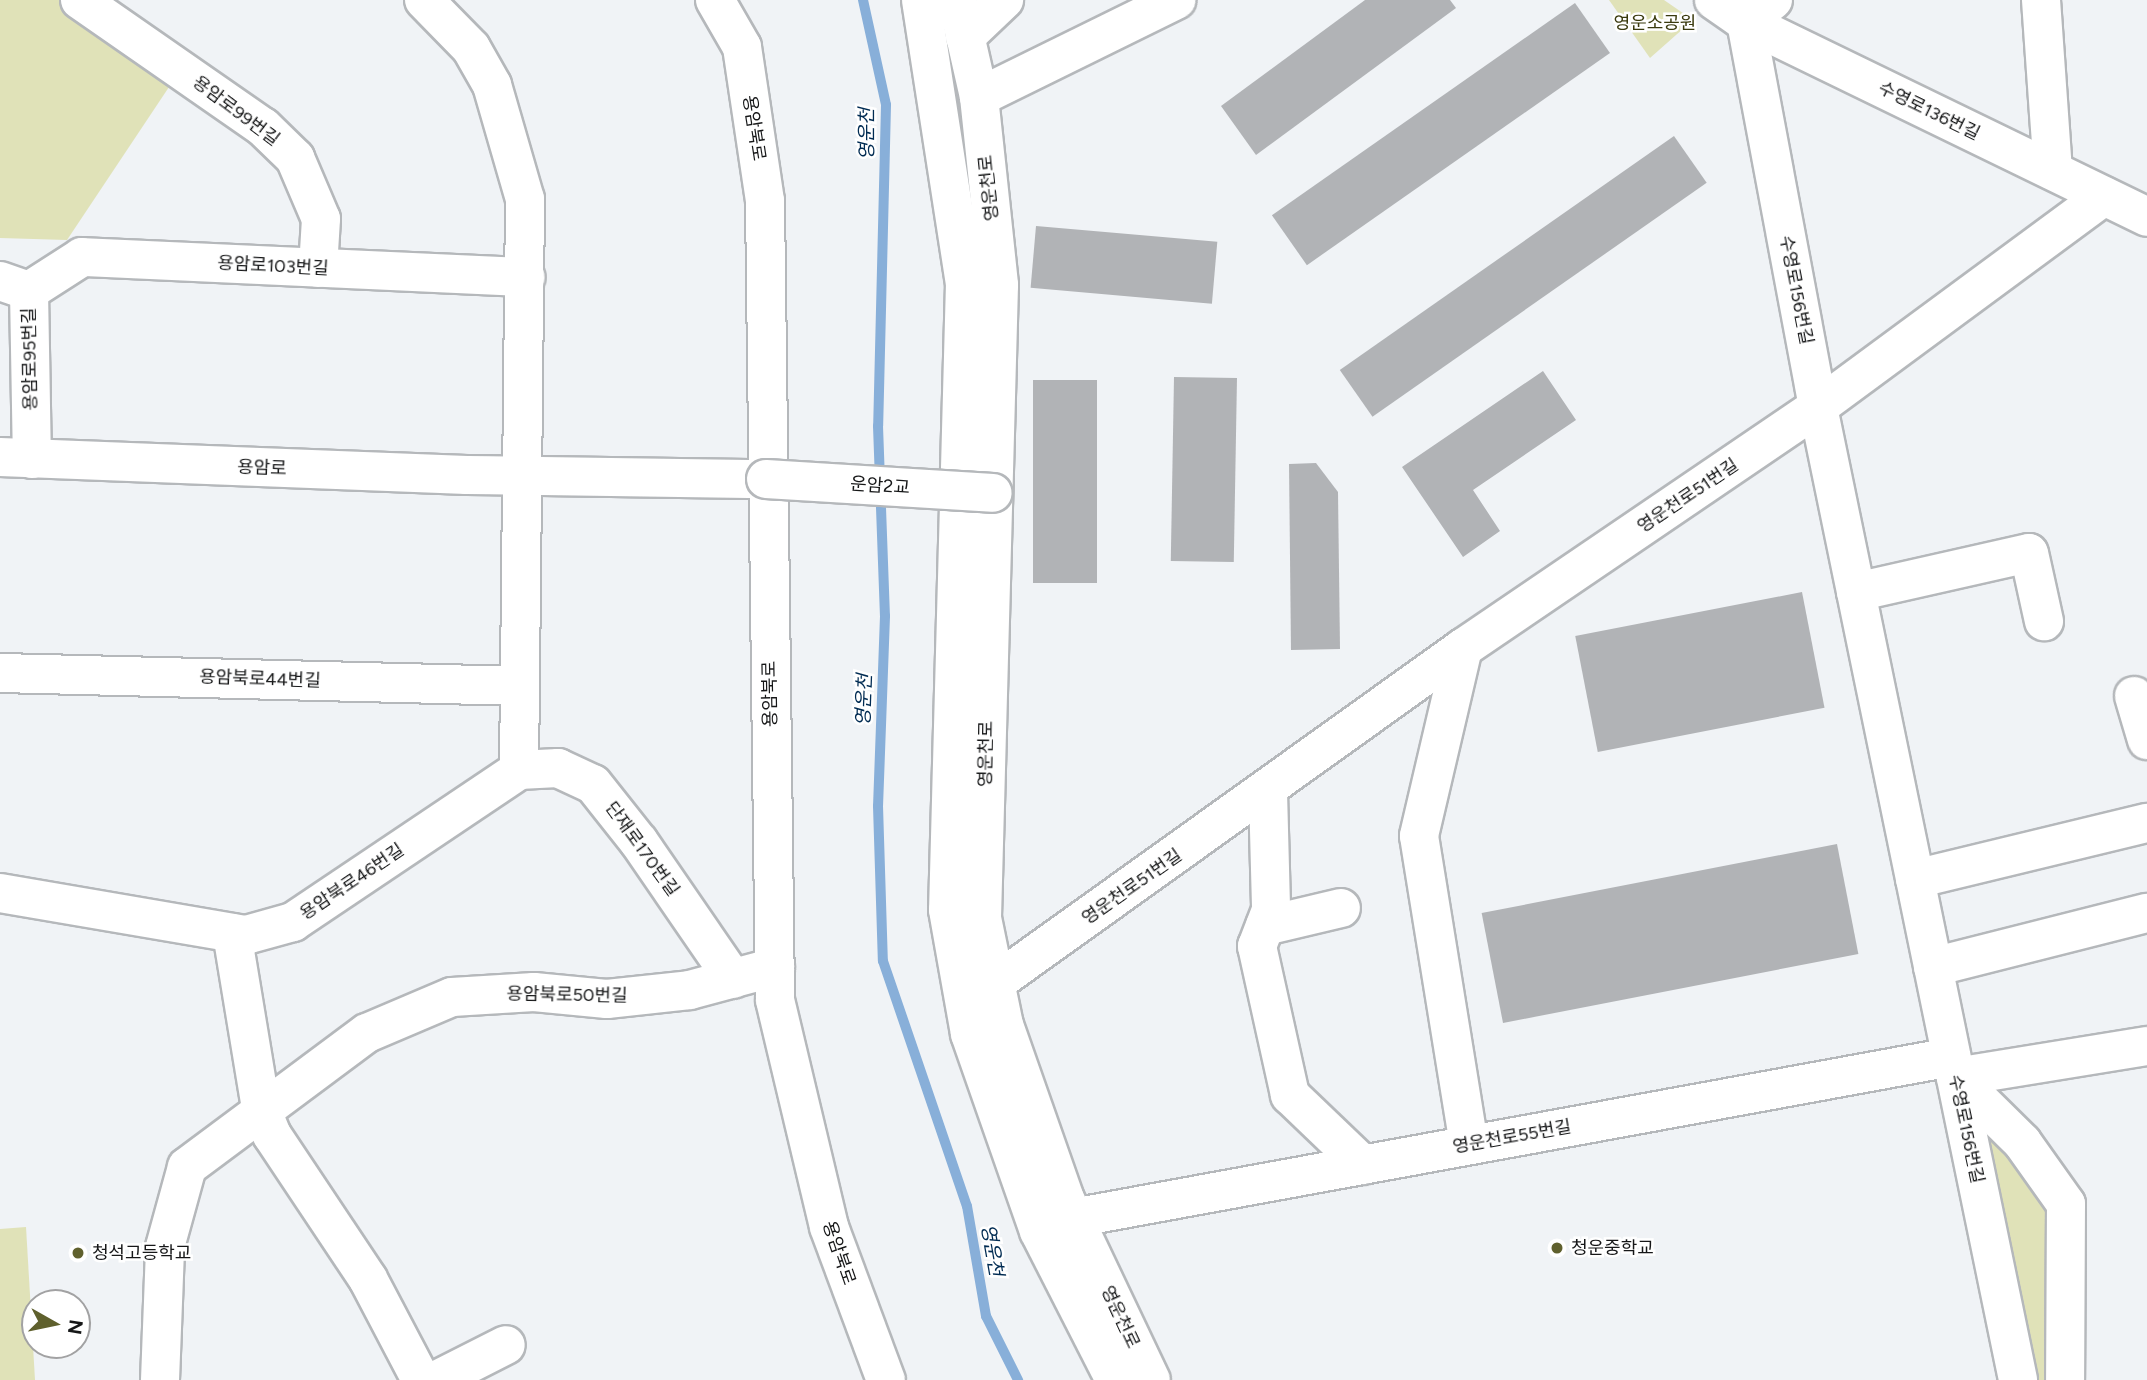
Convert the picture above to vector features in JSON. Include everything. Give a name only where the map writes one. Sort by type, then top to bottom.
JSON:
[{"type":"street","name":"용암로99번길","points":[[80,0],[263,127],[295,158],[321,219],[318,268]]},
{"type":"street","points":[[424,0],[471,48],[492,85],[525,199],[519,770]]},
{"type":"street","name":"용암북로","points":[[715,0],[742,47],[765,201],[766,479],[775,1000],[829,1227],[886,1380]]},
{"type":"street","points":[[921,0],[965,283],[948,910],[970,1034],[1039,1231],[1115,1380]]},
{"type":"street","name":"영운천로","points":[[957,0],[979,97],[999,285],[982,918],[1004,1025],[1073,1218],[1151,1380]]},
{"type":"street","points":[[965,37],[1004,0]]},
{"type":"street","points":[[979,97],[1176,0]]},
{"type":"street","name":"수영로136번길","points":[[1714,0],[1760,11],[2053,171],[2147,217]]},
{"type":"street","points":[[2041,0],[2053,171]]},
{"type":"street","name":"수영로156번길","points":[[1760,11],[1818,407],[2018,1380]]},
{"type":"street","name":"영운천로51번길","points":[[995,983],[1268,792],[1463,648],[1818,407],[2105,196]]},
{"type":"street","name":"용암로103번길","points":[[15,286],[82,257],[526,277]]},
{"type":"street","name":"용암로95번길","points":[[15,286],[16,458]]},
{"type":"street","name":"용암로","points":[[16,458],[524,476],[766,479]]},
{"type":"street","name":"운암2교","points":[[766,479],[993,493]]},
{"type":"street","points":[[1856,592],[2029,553],[2044,621]]},
{"type":"street","points":[[1463,648],[1419,836],[1469,1145]]},
{"type":"street","name":"용암북로44번길","points":[[0,673],[519,686]]},
{"type":"street","points":[[2134,696],[2147,740]]},
{"type":"street","name":"단재로170번길","points":[[519,770],[558,768],[593,784],[639,842],[733,979]]},
{"type":"street","name":"용암북로46번길","points":[[0,893],[246,935],[293,922],[519,770]]},
{"type":"street","points":[[1268,792],[1271,910],[1257,946],[1290,1095],[1363,1165]]},
{"type":"street","points":[[1915,879],[2147,823]]},
{"type":"street","points":[[1265,926],[1341,908]]},
{"type":"street","points":[[1933,967],[2147,913]]},
{"type":"street","points":[[232,933],[261,1108],[272,1135],[369,1279],[421,1380]]},
{"type":"street","name":"용암북로50번길","points":[[160,1380],[165,1247],[187,1167],[261,1108],[367,1033],[452,997],[534,992],[607,999],[690,990],[775,967]]},
{"type":"street","name":"영운천로55번길","points":[[1073,1218],[1469,1145],[1953,1067],[2147,1046]]},
{"type":"street","points":[[1953,1067],[2022,1142],[2066,1204],[2065,1380]]},
{"type":"street","points":[[437,1380],[506,1345]]},
{"type":"green space","points":[[0,0],[59,0],[173,81],[67,240],[0,238]]},
{"type":"green space","name":"영운소공원","points":[[1609,0],[1664,0],[1693,20],[1650,58]]},
{"type":"green space","points":[[1986,1127],[2053,1211],[2046,1380],[2038,1380]]},
{"type":"green space","points":[[26,1227],[30,1289],[21,1289],[21,1359],[34,1359],[35,1380],[0,1380],[0,1229]]},
{"type":"building","points":[[1365,0],[1450,0],[1456,8],[1256,155],[1221,106]]},
{"type":"building","points":[[1575,3],[1610,53],[1307,265],[1272,215]]},
{"type":"building","points":[[1674,136],[1707,183],[1372,417],[1340,370]]},
{"type":"building","points":[[1036,226],[1217,242],[1212,304],[1031,288]]},
{"type":"building","points":[[1543,371],[1576,420],[1473,490],[1500,531],[1463,557],[1402,467]]},
{"type":"building","points":[[1174,377],[1237,378],[1234,562],[1171,561]]},
{"type":"building","points":[[1033,380],[1097,380],[1097,583],[1033,583]]},
{"type":"building","points":[[1316,463],[1338,492],[1340,649],[1291,650],[1289,464]]},
{"type":"building","points":[[1802,592],[1825,708],[1598,752],[1575,636]]},
{"type":"building","points":[[1837,844],[1858,954],[1503,1023],[1482,913]]},
{"type":"waterway","name":"영운천","points":[[863,0],[886,105],[878,426],[885,616],[878,806],[883,961],[967,1206],[986,1316],[1018,1380]]},
{"type":"place","name":"청운중학교","points":[[1557,1248]]},
{"type":"place","name":"청석고등학교","points":[[78,1253]]}]
